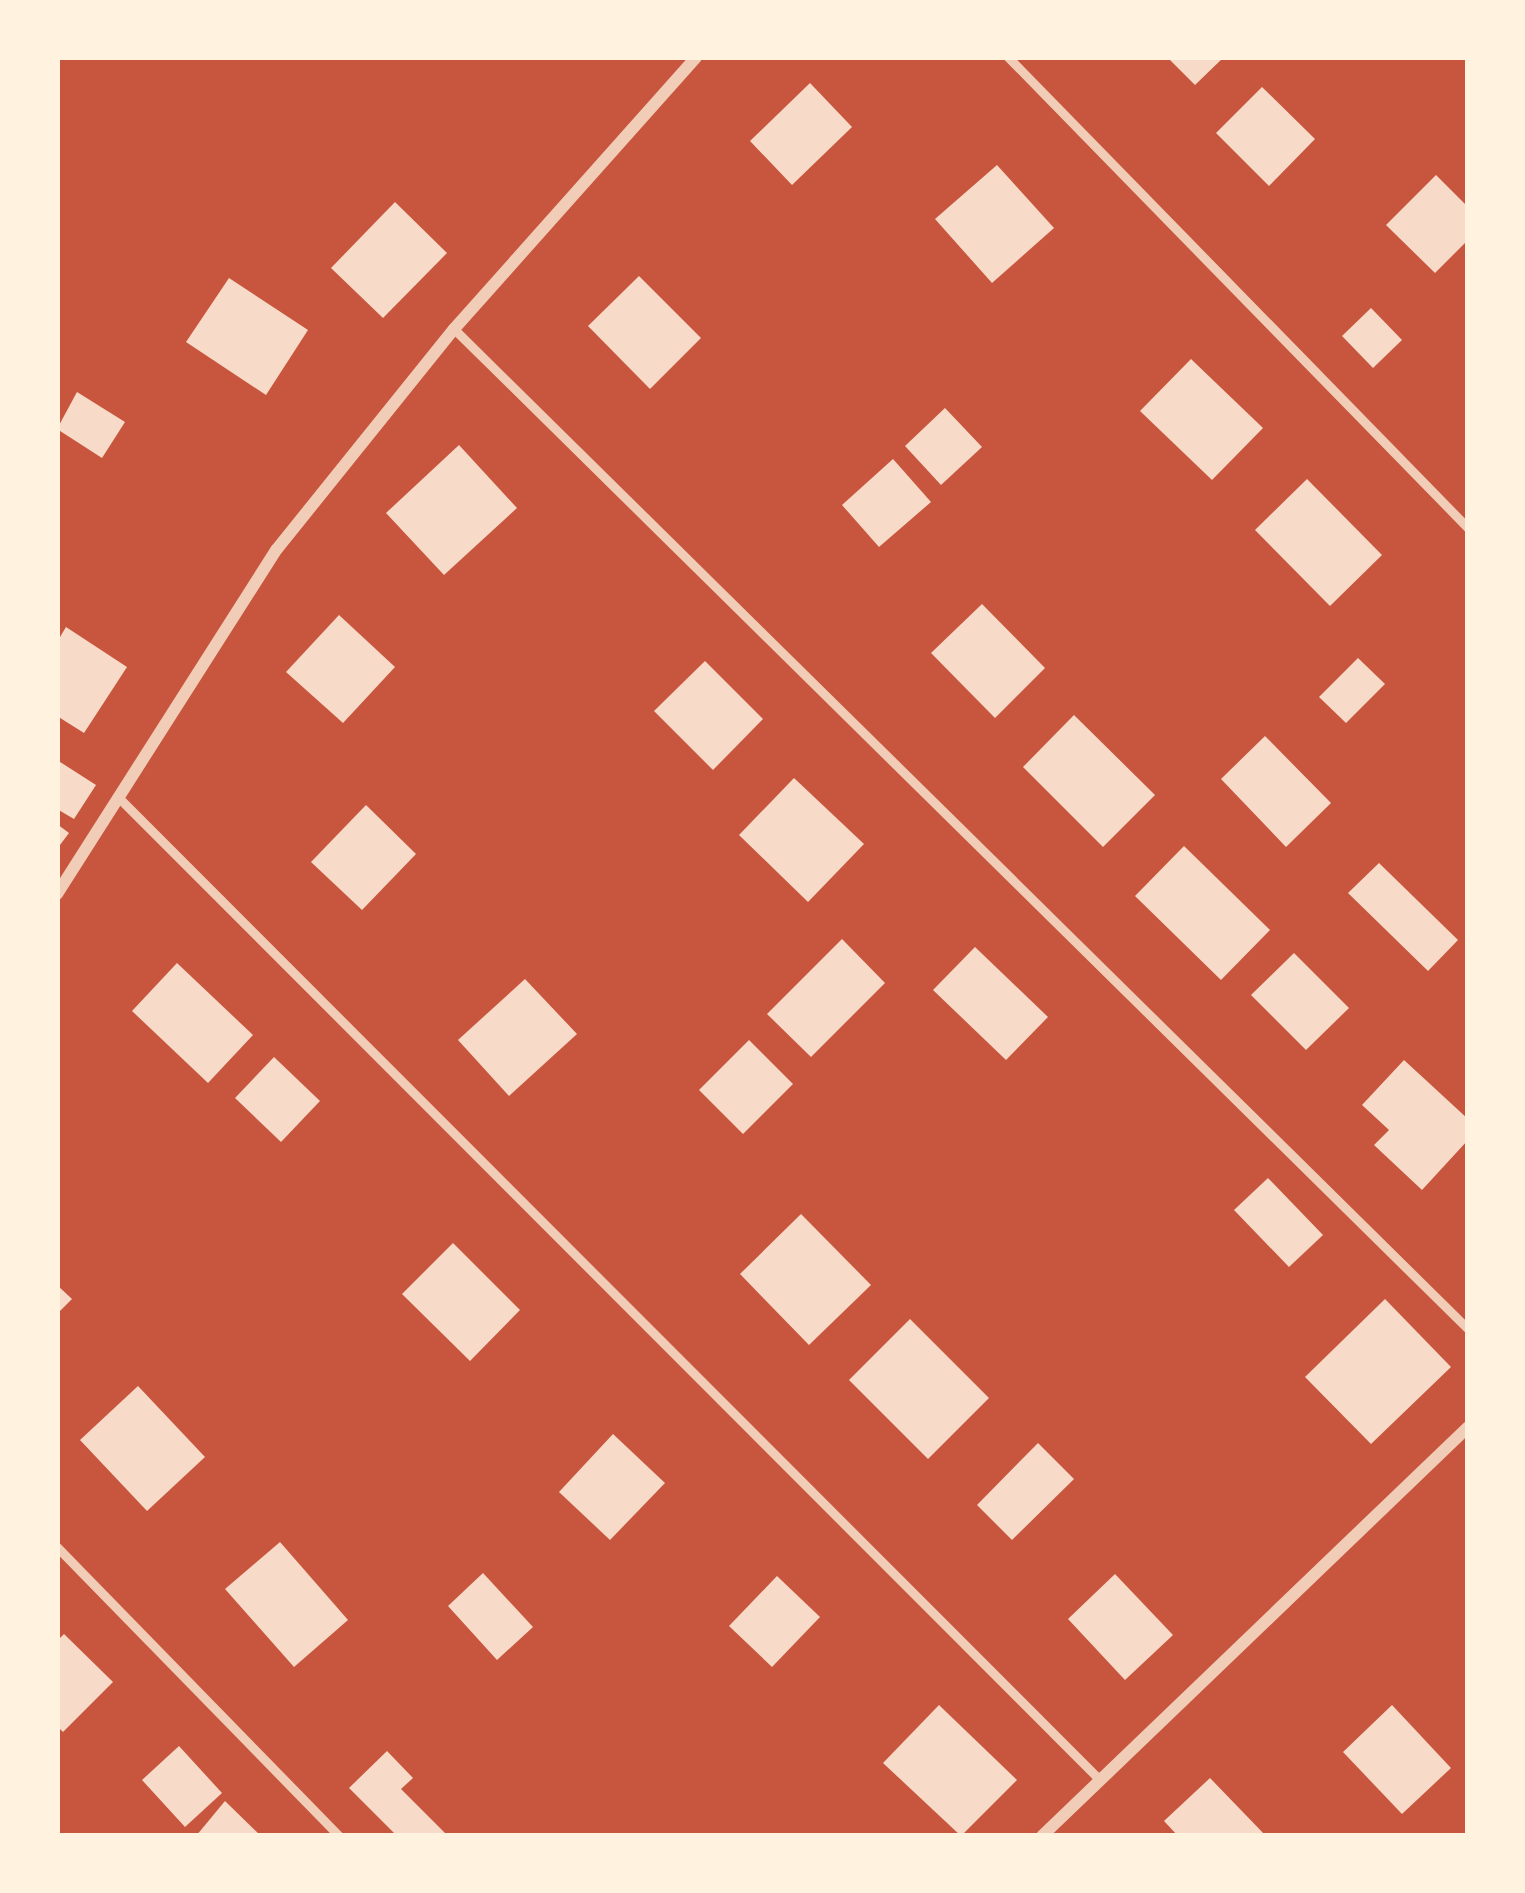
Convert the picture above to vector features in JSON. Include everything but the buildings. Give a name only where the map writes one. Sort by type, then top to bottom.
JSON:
[{"type":"street","points":[[57,894],[121,800],[153,736],[277,549],[454,329],[696,57]]},
{"type":"street","points":[[1042,1836],[1468,1427]]},
{"type":"lane","points":[[1008,57],[1468,527]]},
{"type":"lane","points":[[454,329],[1468,1330]]},
{"type":"lane","points":[[121,800],[1099,1779]]},
{"type":"lane","points":[[57,1547],[339,1836]]}]
